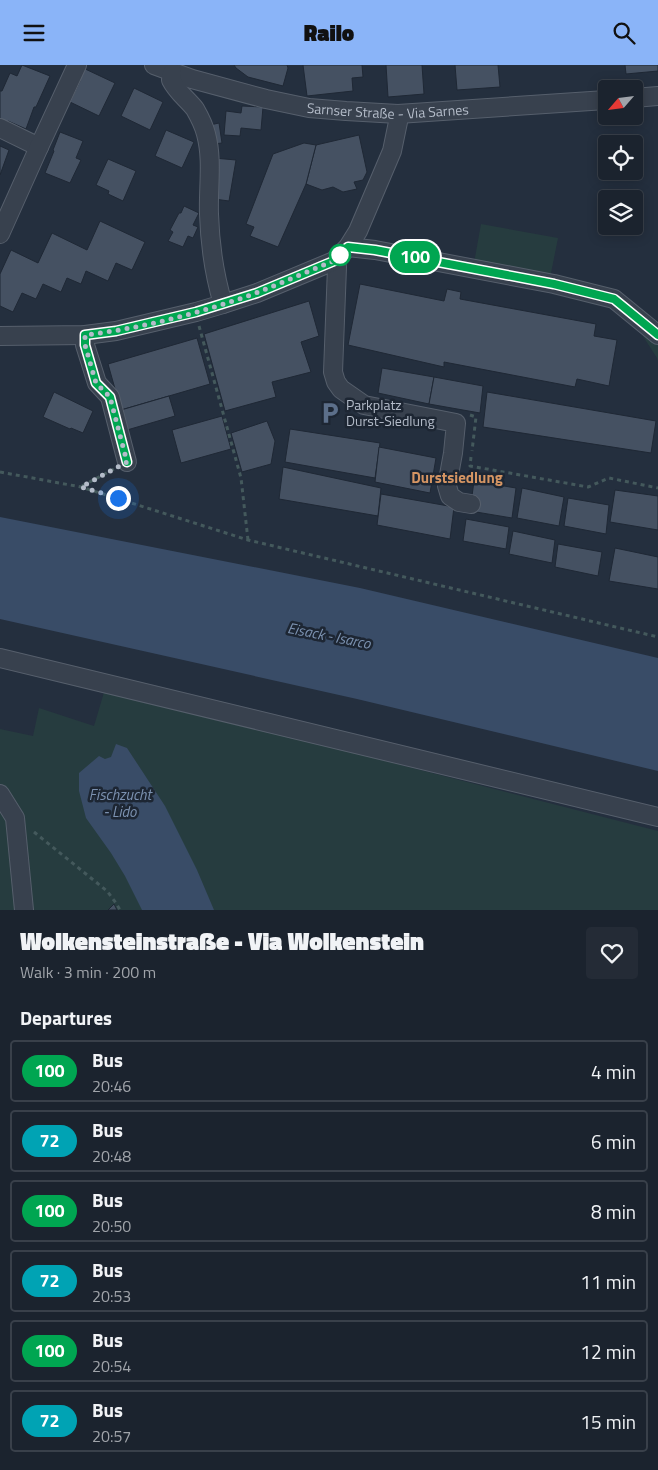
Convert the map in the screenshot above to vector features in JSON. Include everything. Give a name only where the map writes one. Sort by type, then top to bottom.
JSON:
[{"type":"street","points":[[0,234],[77,65]]},
{"type":"street","name":"Sarnser Straße - Via Sarnes","points":[[154,65],[172,73],[266,99],[309,108],[398,114],[598,100]]},
{"type":"street","points":[[172,73],[171,80],[176,89],[195,110],[206,133],[210,160],[209,212],[212,257],[223,304]]},
{"type":"street","points":[[643,97],[658,96]]},
{"type":"street","points":[[0,336],[85,335],[116,331],[223,304],[257,293],[334,261],[348,247],[358,231],[392,151],[398,114]]},
{"type":"street","points":[[0,128],[38,147]]},
{"type":"street","points":[[348,247],[375,250],[554,284],[614,299],[658,335]]},
{"type":"street","points":[[334,261],[337,267],[333,372],[336,382],[341,389],[364,405],[456,423],[447,486],[450,496],[458,502],[471,504]]},
{"type":"street","points":[[85,335],[85,345],[96,383],[110,397],[127,462]]},
{"type":"street","points":[[0,658],[658,817]]},
{"type":"street","points":[[0,794],[15,818],[24,910]]},
{"type":"path","points":[[198,323],[241,479],[248,540]]},
{"type":"path","points":[[476,417],[470,466],[588,487],[609,478],[658,489]]},
{"type":"path","points":[[81,487],[127,462]]},
{"type":"path","points":[[0,472],[81,487],[248,540],[658,637]]},
{"type":"path","points":[[15,818],[106,891],[120,910]]},
{"type":"green space","points":[[481,224],[558,238],[550,278],[474,263]]},
{"type":"green space","points":[[639,330],[658,331],[658,361],[657,358]]},
{"type":"green space","points":[[105,689],[658,831],[658,910],[0,910],[0,729],[33,736],[39,708],[94,726]]},
{"type":"water","name":"Eisack - Isarco","points":[[0,517],[360,588],[658,658],[658,771],[357,699],[0,619]]},
{"type":"water","name":"Fischzucht - Lido","points":[[116,744],[127,748],[165,806],[197,870],[214,910],[142,910],[111,853],[86,818],[79,791],[79,773],[99,756],[105,759],[111,757]]},
{"type":"building","points":[[22,65],[50,76],[36,107],[34,107],[26,129],[8,121],[7,123],[0,120],[0,91],[2,91],[10,73],[17,76]]},
{"type":"building","points":[[234,65],[287,65],[288,68],[283,86],[248,77]]},
{"type":"building","points":[[303,65],[362,65],[363,77],[352,78],[353,91],[307,96]]},
{"type":"building","points":[[386,65],[422,65],[424,94],[388,97]]},
{"type":"building","points":[[455,65],[498,65],[500,87],[457,90]]},
{"type":"building","points":[[625,65],[658,65],[658,71],[626,74]]},
{"type":"building","points":[[81,67],[115,83],[99,116],[70,102],[80,81],[75,79]]},
{"type":"building","points":[[134,88],[163,102],[150,130],[121,116]]},
{"type":"building","points":[[242,106],[263,107],[261,130],[241,128],[240,136],[224,135],[226,111],[241,113]]},
{"type":"building","points":[[219,123],[222,143],[213,144],[210,125]]},
{"type":"building","points":[[166,130],[194,142],[182,168],[155,156]]},
{"type":"building","points":[[60,132],[83,141],[76,158],[81,160],[70,183],[45,173]]},
{"type":"building","points":[[359,135],[367,172],[363,180],[354,182],[357,189],[343,192],[333,187],[322,190],[306,184],[316,145]]},
{"type":"building","points":[[304,143],[316,145],[306,184],[278,247],[250,236],[254,227],[246,224],[273,154]]},
{"type":"building","points":[[0,146],[9,150],[0,175]]},
{"type":"building","points":[[214,158],[236,160],[229,201],[214,199]]},
{"type":"building","points":[[108,159],[136,171],[123,201],[108,194],[109,191],[96,185]]},
{"type":"building","points":[[184,206],[199,213],[193,225],[198,227],[193,238],[188,236],[183,247],[168,241],[173,232],[170,230]]},
{"type":"building","points":[[100,221],[145,242],[132,270],[116,263],[108,281],[86,271],[81,284],[67,278],[61,292],[43,284],[36,299],[22,293],[13,312],[0,306],[0,274],[11,250],[38,263],[52,233],[87,250]]},
{"type":"building","points":[[360,284],[444,301],[447,289],[461,292],[460,299],[596,324],[594,336],[617,340],[609,386],[577,379],[575,387],[444,362],[444,367],[348,345]]},
{"type":"building","points":[[309,301],[319,336],[301,342],[311,372],[272,382],[276,397],[225,411],[204,334]]},
{"type":"building","points":[[197,338],[210,384],[121,410],[108,364]]},
{"type":"building","points":[[382,368],[434,377],[429,404],[378,393]]},
{"type":"building","points":[[434,377],[483,386],[480,413],[429,404]]},
{"type":"building","points":[[54,392],[93,411],[83,433],[43,417]]},
{"type":"building","points":[[487,392],[656,421],[651,453],[483,427]]},
{"type":"building","points":[[169,396],[175,416],[127,430],[121,410]]},
{"type":"building","points":[[222,416],[231,449],[181,463],[172,430]]},
{"type":"building","points":[[267,421],[275,441],[271,464],[242,472],[231,433]]},
{"type":"building","points":[[290,429],[380,443],[375,478],[285,462]]},
{"type":"building","points":[[379,447],[436,458],[430,493],[375,482]]},
{"type":"building","points":[[283,467],[381,488],[378,516],[279,499]]},
{"type":"building","points":[[474,481],[516,488],[512,518],[470,511]]},
{"type":"building","points":[[522,488],[564,497],[559,526],[517,518]]},
{"type":"building","points":[[615,490],[658,496],[658,530],[610,522]]},
{"type":"building","points":[[381,494],[454,507],[450,539],[377,525]]},
{"type":"building","points":[[568,498],[609,505],[606,534],[564,526]]},
{"type":"building","points":[[466,519],[509,527],[506,549],[463,541]]},
{"type":"building","points":[[513,531],[555,540],[552,563],[509,554]]},
{"type":"building","points":[[558,544],[602,552],[598,576],[555,567]]},
{"type":"building","points":[[615,548],[658,557],[658,589],[609,581]]},
{"type":"building","points":[[114,904],[117,910],[108,910]]},
{"type":"bus line","name":"100","points":[[127,462],[110,397],[96,383],[85,345],[85,335],[116,331],[196,312],[257,293],[334,261],[348,247],[375,250],[554,284],[614,299],[658,335]]},
{"type":"place","name":"Parkplatz Durst-Siedlung","points":[[330,413]]},
{"type":"district","name":"Durstsiedlung","points":[[457,478]]},
{"type":"route","points":[[118,498],[81,487],[127,462],[110,397],[96,383],[85,345],[85,335],[116,331],[196,312],[257,293],[334,261],[340,255]]}]
